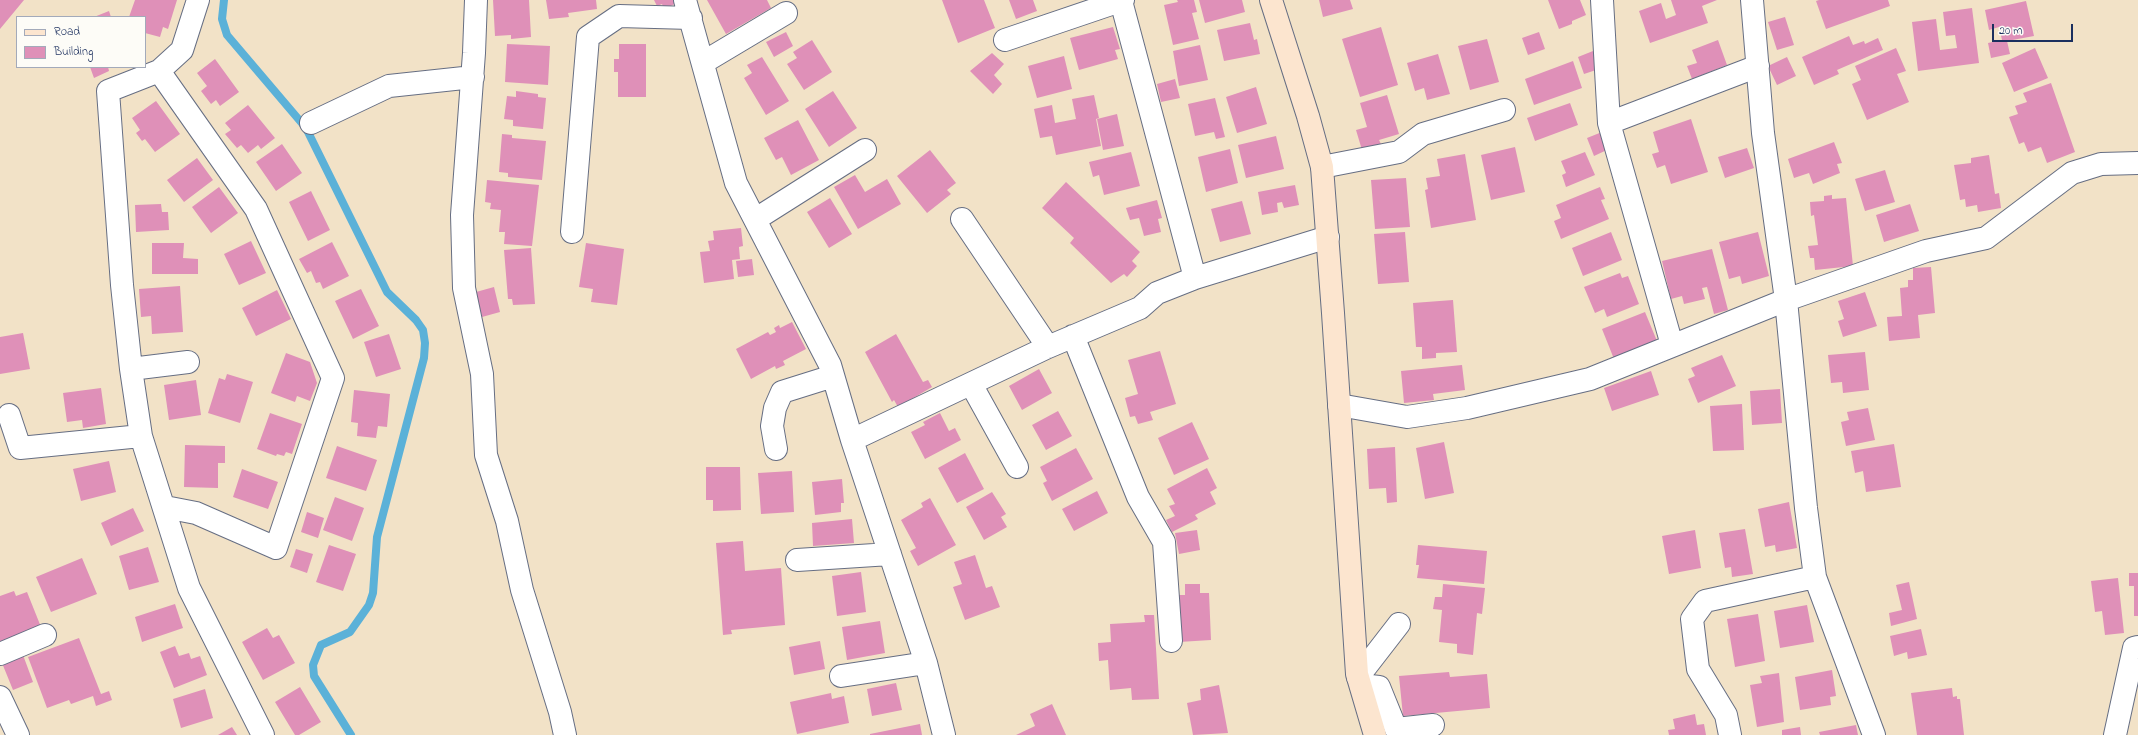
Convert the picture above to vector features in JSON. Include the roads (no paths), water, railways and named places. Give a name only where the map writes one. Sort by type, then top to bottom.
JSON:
[{"type":"street","points":[[198,0],[182,50],[159,71],[108,91],[122,285],[131,369],[141,436],[165,507],[189,588],[263,735]]},
{"type":"street","points":[[476,0],[473,76],[462,215],[464,288],[482,374],[486,455],[507,521],[522,590],[560,712],[565,735]]},
{"type":"street","points":[[1005,40],[1122,0],[1195,278]]},
{"type":"street","points":[[1271,0],[1308,116],[1322,167],[1359,681],[1375,735]]},
{"type":"street","points":[[1602,0],[1610,123],[1672,345]]},
{"type":"street","points":[[1752,0],[1763,132],[1786,300],[1806,508],[1815,577],[1874,735]]},
{"type":"street","points":[[572,232],[588,37],[599,27],[618,16],[688,9],[704,62],[736,183],[756,219],[830,365],[852,440],[926,663],[944,735]]},
{"type":"street","points":[[704,62],[786,13]]},
{"type":"street","points":[[1610,123],[1758,66]]},
{"type":"street","points":[[159,71],[256,209],[333,378],[276,548],[196,513],[165,507]]},
{"type":"street","points":[[311,123],[389,86],[473,76]]},
{"type":"street","points":[[1322,167],[1399,152],[1423,134],[1504,110]]},
{"type":"street","points":[[756,219],[864,150]]},
{"type":"street","points":[[1339,405],[1407,417],[1467,408],[1590,379],[1786,300],[1926,251],[1986,238],[2072,173],[2101,164],[2138,163]]},
{"type":"street","points":[[962,219],[1048,347]]},
{"type":"street","points":[[852,440],[1048,347],[1140,308],[1157,293],[1195,278],[1328,238]]},
{"type":"street","points":[[1073,336],[1138,498],[1164,542],[1171,641]]},
{"type":"street","points":[[131,369],[188,362]]},
{"type":"street","points":[[776,448],[772,426],[775,408],[782,392],[833,376]]},
{"type":"street","points":[[971,384],[1017,467]]},
{"type":"street","points":[[8,415],[20,448],[141,436]]},
{"type":"street","points":[[797,560],[890,554]]},
{"type":"street","points":[[1730,735],[1726,715],[1698,668],[1692,619],[1705,601],[1815,577]]},
{"type":"street","points":[[1359,681],[1399,624]]},
{"type":"street","points":[[0,654],[45,635]]},
{"type":"street","points":[[2115,735],[2134,648],[2138,647]]},
{"type":"street","points":[[840,676],[926,663]]},
{"type":"street","points":[[1359,681],[1379,687],[1396,729],[1433,725]]},
{"type":"street","points":[[0,697],[18,735]]},
{"type":"waterway","points":[[224,0],[222,19],[227,35],[306,128],[387,292],[416,320],[423,330],[425,343],[424,358],[377,537],[373,593],[369,605],[350,632],[321,645],[313,665],[314,676],[351,735]]}]
